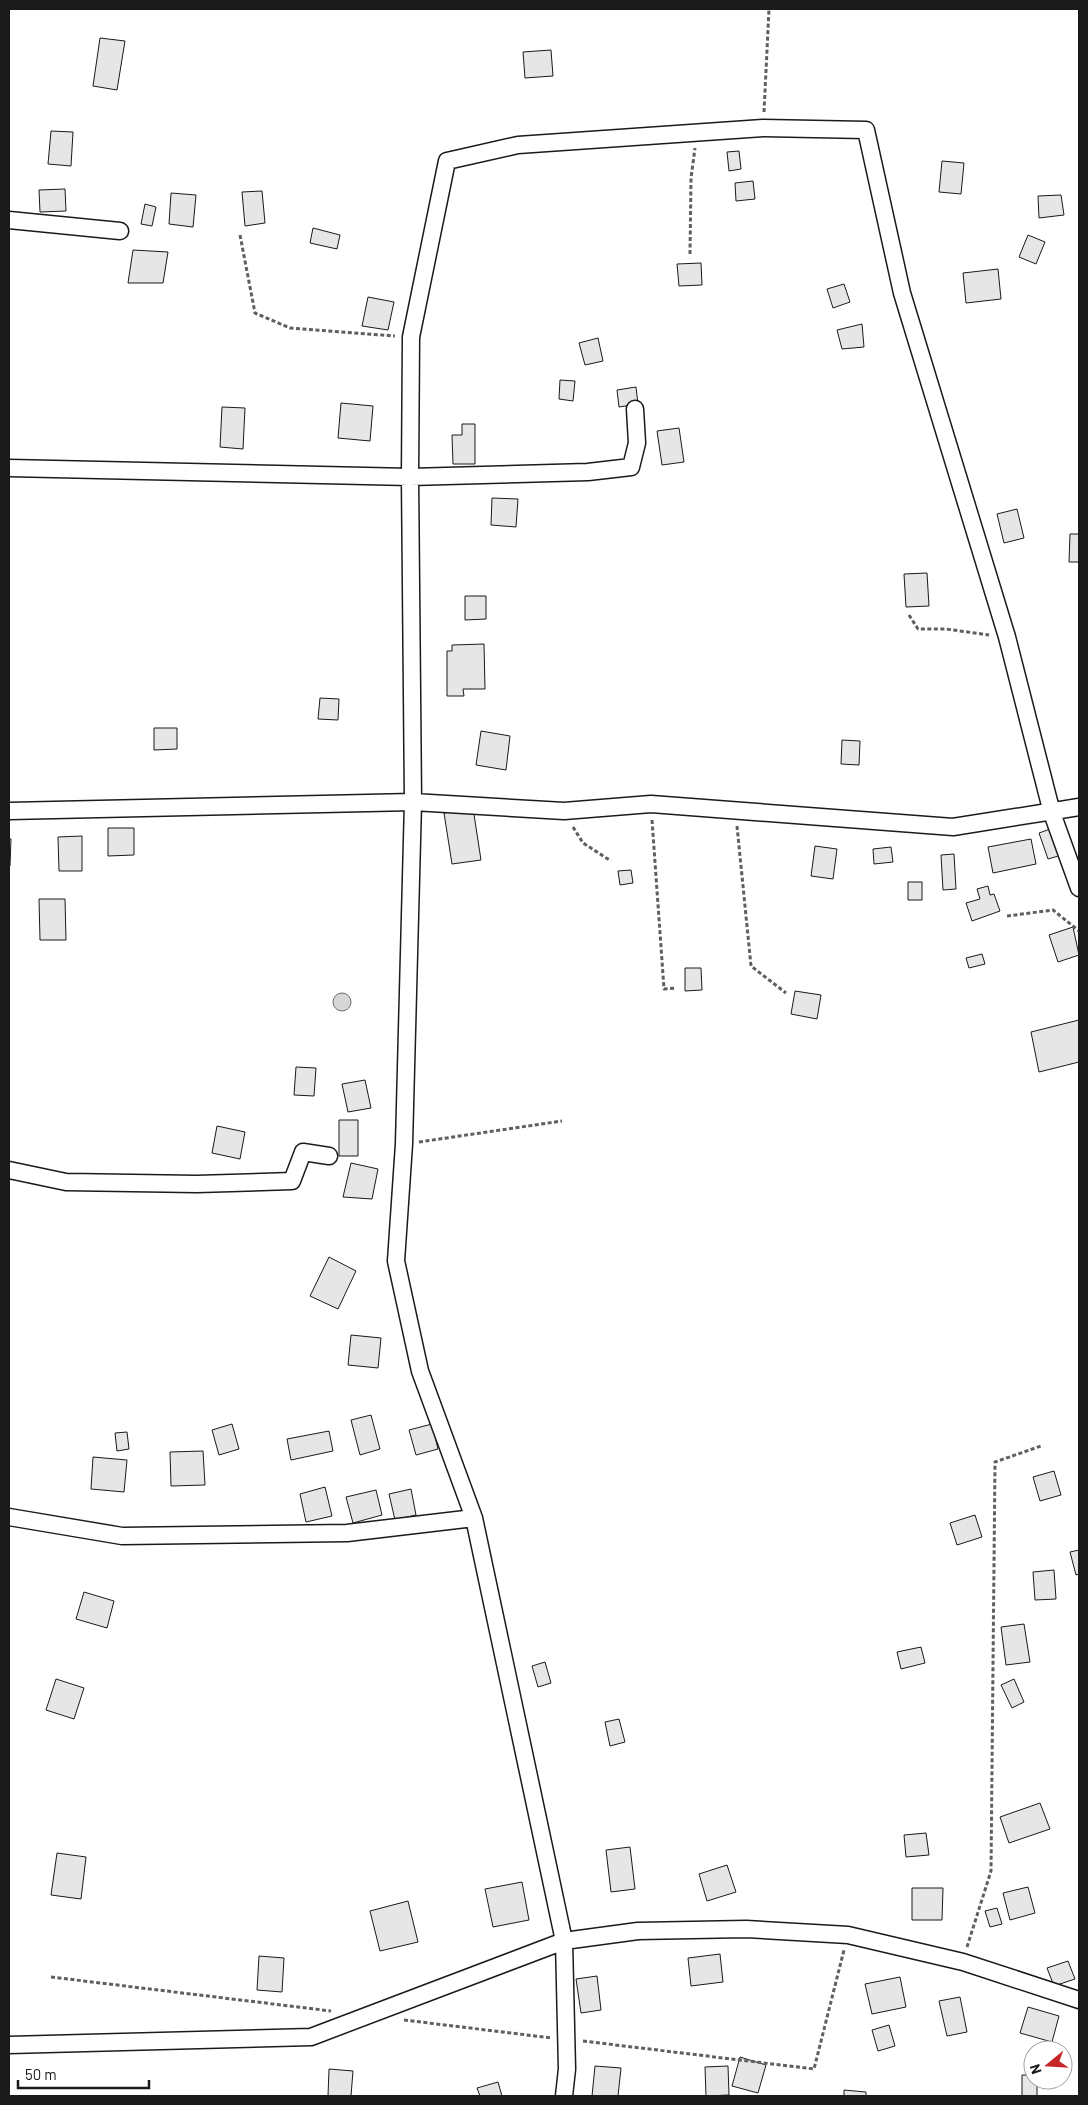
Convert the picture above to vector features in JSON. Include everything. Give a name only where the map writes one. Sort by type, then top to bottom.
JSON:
[{"type":"street","points":[[564,2096],[567,2068],[564,1941],[474,1518],[420,1371],[396,1261],[404,1144],[412,802],[411,337],[447,161],[518,145],[764,128],[866,130],[902,293],[1007,637],[1052,813],[1079,888]]},
{"type":"street","points":[[9,220],[120,231]]},
{"type":"street","points":[[9,468],[410,476],[588,472],[631,467],[637,442],[635,409]]},
{"type":"street","points":[[9,811],[412,802],[564,811],[651,804],[953,827],[1052,813],[1079,807]]},
{"type":"street","points":[[9,1170],[66,1182],[196,1184],[292,1181],[303,1152],[329,1156]]},
{"type":"street","points":[[9,1517],[122,1536],[347,1533],[474,1518]]},
{"type":"street","points":[[9,2045],[311,2037],[564,1941],[638,1931],[746,1929],[848,1935],[963,1962],[1079,2000]]},
{"type":"path","points":[[764,128],[769,9]]},
{"type":"path","points":[[690,254],[691,178],[696,132]]},
{"type":"path","points":[[240,235],[255,313],[290,328],[411,337]]},
{"type":"path","points":[[909,615],[918,629],[946,629],[1007,637]]},
{"type":"path","points":[[651,804],[664,989],[676,988]]},
{"type":"path","points":[[564,811],[583,843],[611,861]]},
{"type":"path","points":[[736,811],[751,966],[786,993]]},
{"type":"path","points":[[1007,916],[1053,910],[1079,931]]},
{"type":"path","points":[[404,1144],[562,1121]]},
{"type":"path","points":[[963,1962],[991,1871],[995,1462],[1041,1446]]},
{"type":"path","points":[[576,2040],[814,2069],[848,1935]]},
{"type":"path","points":[[51,1977],[338,2012]]},
{"type":"path","points":[[398,2019],[556,2038]]},
{"type":"shaded area","points":[[342,993],[348,996],[351,1002],[348,1008],[342,1011],[336,1008],[333,1002],[336,996]]},
{"type":"building","points":[[100,38],[125,41],[117,90],[93,86]]},
{"type":"building","points":[[551,50],[553,76],[525,78],[523,52]]},
{"type":"building","points":[[51,131],[73,132],[71,166],[48,164]]},
{"type":"building","points":[[739,151],[741,169],[729,171],[727,152]]},
{"type":"building","points":[[942,161],[964,163],[961,194],[939,192]]},
{"type":"building","points":[[753,181],[755,199],[736,201],[735,183]]},
{"type":"building","points":[[65,189],[66,211],[40,212],[39,190]]},
{"type":"building","points":[[262,191],[265,223],[245,226],[242,192]]},
{"type":"building","points":[[171,193],[196,195],[193,227],[169,224]]},
{"type":"building","points":[[1061,195],[1064,215],[1039,218],[1038,196]]},
{"type":"building","points":[[145,204],[156,207],[152,226],[141,224]]},
{"type":"building","points":[[313,228],[340,235],[337,249],[310,243]]},
{"type":"building","points":[[1028,235],[1045,242],[1036,264],[1019,257]]},
{"type":"building","points":[[133,250],[168,252],[163,283],[128,283]]},
{"type":"building","points":[[701,263],[702,285],[679,286],[677,264]]},
{"type":"building","points":[[998,269],[1001,299],[966,303],[963,273]]},
{"type":"building","points":[[844,284],[850,302],[833,308],[827,289]]},
{"type":"building","points":[[368,297],[394,302],[388,330],[362,326]]},
{"type":"building","points":[[862,324],[864,347],[842,349],[837,330]]},
{"type":"building","points":[[598,338],[603,361],[585,365],[579,343]]},
{"type":"building","points":[[560,380],[575,381],[573,401],[559,399]]},
{"type":"building","points":[[636,387],[638,404],[619,407],[617,390]]},
{"type":"building","points":[[341,403],[373,406],[370,441],[338,438]]},
{"type":"building","points":[[222,407],[245,408],[243,449],[220,447]]},
{"type":"building","points":[[462,424],[475,424],[475,464],[453,464],[452,435],[462,435]]},
{"type":"building","points":[[679,428],[684,462],[662,465],[657,431]]},
{"type":"building","points":[[492,498],[518,499],[516,527],[491,525]]},
{"type":"building","points":[[1017,509],[1024,538],[1004,543],[997,514]]},
{"type":"building","points":[[1070,534],[1079,534],[1079,562],[1069,562]]},
{"type":"building","points":[[927,573],[929,606],[906,607],[904,574]]},
{"type":"building","points":[[465,596],[486,596],[486,619],[465,620]]},
{"type":"building","points":[[484,644],[485,689],[463,689],[464,696],[447,696],[447,651],[452,651],[452,645]]},
{"type":"building","points":[[320,698],[339,699],[338,720],[318,719]]},
{"type":"building","points":[[154,728],[177,728],[177,749],[154,750]]},
{"type":"building","points":[[481,731],[510,736],[506,770],[476,765]]},
{"type":"building","points":[[842,740],[860,741],[859,765],[841,764]]},
{"type":"building","points":[[473,808],[481,860],[452,864],[444,813]]},
{"type":"building","points":[[108,828],[134,828],[134,855],[108,856]]},
{"type":"building","points":[[1053,828],[1062,855],[1048,859],[1039,833]]},
{"type":"building","points":[[82,836],[82,871],[59,871],[58,837]]},
{"type":"building","points":[[9,839],[11,839],[10,866],[9,866]]},
{"type":"building","points":[[1031,839],[1036,864],[993,873],[988,847]]},
{"type":"building","points":[[815,846],[837,849],[833,879],[811,876]]},
{"type":"building","points":[[891,847],[893,862],[874,864],[873,849]]},
{"type":"building","points":[[954,854],[956,889],[943,890],[941,855]]},
{"type":"building","points":[[631,870],[633,883],[620,885],[618,871]]},
{"type":"building","points":[[908,882],[922,882],[922,900],[908,900]]},
{"type":"building","points":[[988,886],[990,895],[994,894],[1000,911],[972,921],[966,903],[980,899],[977,889]]},
{"type":"building","points":[[39,899],[65,899],[66,940],[40,940]]},
{"type":"building","points":[[1073,927],[1079,955],[1058,962],[1049,935]]},
{"type":"building","points":[[982,954],[985,964],[969,968],[966,958]]},
{"type":"building","points":[[685,968],[701,968],[702,990],[685,991]]},
{"type":"building","points":[[795,991],[821,995],[817,1019],[791,1014]]},
{"type":"building","points":[[1079,1020],[1079,1062],[1039,1072],[1031,1032]]},
{"type":"building","points":[[296,1067],[316,1068],[314,1096],[294,1095]]},
{"type":"building","points":[[365,1080],[371,1108],[348,1112],[342,1084]]},
{"type":"building","points":[[339,1120],[358,1120],[358,1156],[339,1156]]},
{"type":"building","points":[[217,1126],[245,1132],[240,1159],[212,1153]]},
{"type":"building","points":[[351,1163],[378,1169],[372,1199],[343,1197]]},
{"type":"building","points":[[329,1257],[356,1271],[338,1309],[310,1296]]},
{"type":"building","points":[[351,1335],[381,1338],[378,1368],[348,1365]]},
{"type":"building","points":[[371,1415],[380,1449],[360,1455],[351,1420]]},
{"type":"building","points":[[232,1424],[239,1449],[219,1455],[212,1430]]},
{"type":"building","points":[[432,1424],[438,1449],[416,1455],[409,1430]]},
{"type":"building","points":[[329,1431],[333,1451],[291,1460],[287,1439]]},
{"type":"building","points":[[127,1432],[129,1449],[117,1451],[115,1433]]},
{"type":"building","points":[[203,1451],[205,1485],[171,1486],[170,1452]]},
{"type":"building","points":[[93,1457],[127,1460],[124,1492],[91,1489]]},
{"type":"building","points":[[1054,1471],[1061,1495],[1040,1501],[1033,1477]]},
{"type":"building","points":[[325,1487],[332,1516],[306,1522],[300,1494]]},
{"type":"building","points":[[411,1489],[416,1515],[395,1520],[389,1494]]},
{"type":"building","points":[[376,1490],[382,1515],[353,1523],[346,1497]]},
{"type":"building","points":[[975,1515],[982,1537],[957,1545],[950,1523]]},
{"type":"building","points":[[1079,1550],[1079,1574],[1076,1575],[1070,1552]]},
{"type":"building","points":[[1054,1570],[1056,1599],[1035,1600],[1033,1572]]},
{"type":"building","points":[[84,1592],[114,1601],[107,1628],[76,1619]]},
{"type":"building","points":[[1024,1624],[1030,1662],[1006,1665],[1001,1627]]},
{"type":"building","points":[[921,1647],[925,1663],[901,1669],[897,1652]]},
{"type":"building","points":[[545,1662],[551,1683],[538,1687],[532,1666]]},
{"type":"building","points":[[56,1679],[84,1688],[74,1719],[46,1710]]},
{"type":"building","points":[[1014,1679],[1024,1702],[1012,1708],[1001,1685]]},
{"type":"building","points":[[619,1719],[625,1742],[610,1746],[605,1722]]},
{"type":"building","points":[[1040,1803],[1050,1829],[1009,1843],[1000,1817]]},
{"type":"building","points":[[926,1833],[929,1855],[906,1857],[904,1835]]},
{"type":"building","points":[[630,1847],[635,1889],[611,1892],[606,1850]]},
{"type":"building","points":[[57,1853],[86,1857],[81,1899],[51,1895]]},
{"type":"building","points":[[727,1865],[736,1892],[707,1901],[699,1874]]},
{"type":"building","points":[[522,1882],[529,1920],[493,1927],[485,1889]]},
{"type":"building","points":[[1028,1887],[1035,1913],[1010,1920],[1003,1893]]},
{"type":"building","points":[[912,1888],[943,1888],[942,1920],[912,1920]]},
{"type":"building","points":[[408,1901],[418,1942],[380,1951],[370,1911]]},
{"type":"building","points":[[997,1908],[1002,1924],[990,1927],[985,1911]]},
{"type":"building","points":[[720,1954],[723,1982],[691,1986],[688,1958]]},
{"type":"building","points":[[259,1956],[284,1958],[282,1992],[257,1990]]},
{"type":"building","points":[[1068,1961],[1075,1979],[1054,1986],[1047,1968]]},
{"type":"building","points":[[597,1976],[601,2010],[581,2013],[576,1979]]},
{"type":"building","points":[[900,1977],[906,2007],[872,2014],[865,1984]]},
{"type":"building","points":[[960,1997],[967,2032],[947,2036],[939,2001]]},
{"type":"building","points":[[1028,2007],[1059,2016],[1053,2040],[1045,2040],[1020,2033]]},
{"type":"building","points":[[889,2025],[895,2046],[878,2051],[872,2030]]},
{"type":"building","points":[[740,2057],[766,2065],[758,2093],[732,2086]]},
{"type":"building","points":[[595,2066],[621,2068],[618,2096],[592,2096]]},
{"type":"building","points":[[728,2066],[729,2095],[706,2096],[705,2067]]},
{"type":"building","points":[[329,2069],[353,2071],[351,2096],[328,2096]]},
{"type":"building","points":[[1023,2075],[1023,2090],[1037,2090],[1037,2096],[1022,2096]]},
{"type":"building","points":[[498,2082],[502,2096],[480,2096],[477,2088]]},
{"type":"building","points":[[844,2090],[866,2092],[866,2096],[844,2096]]}]
